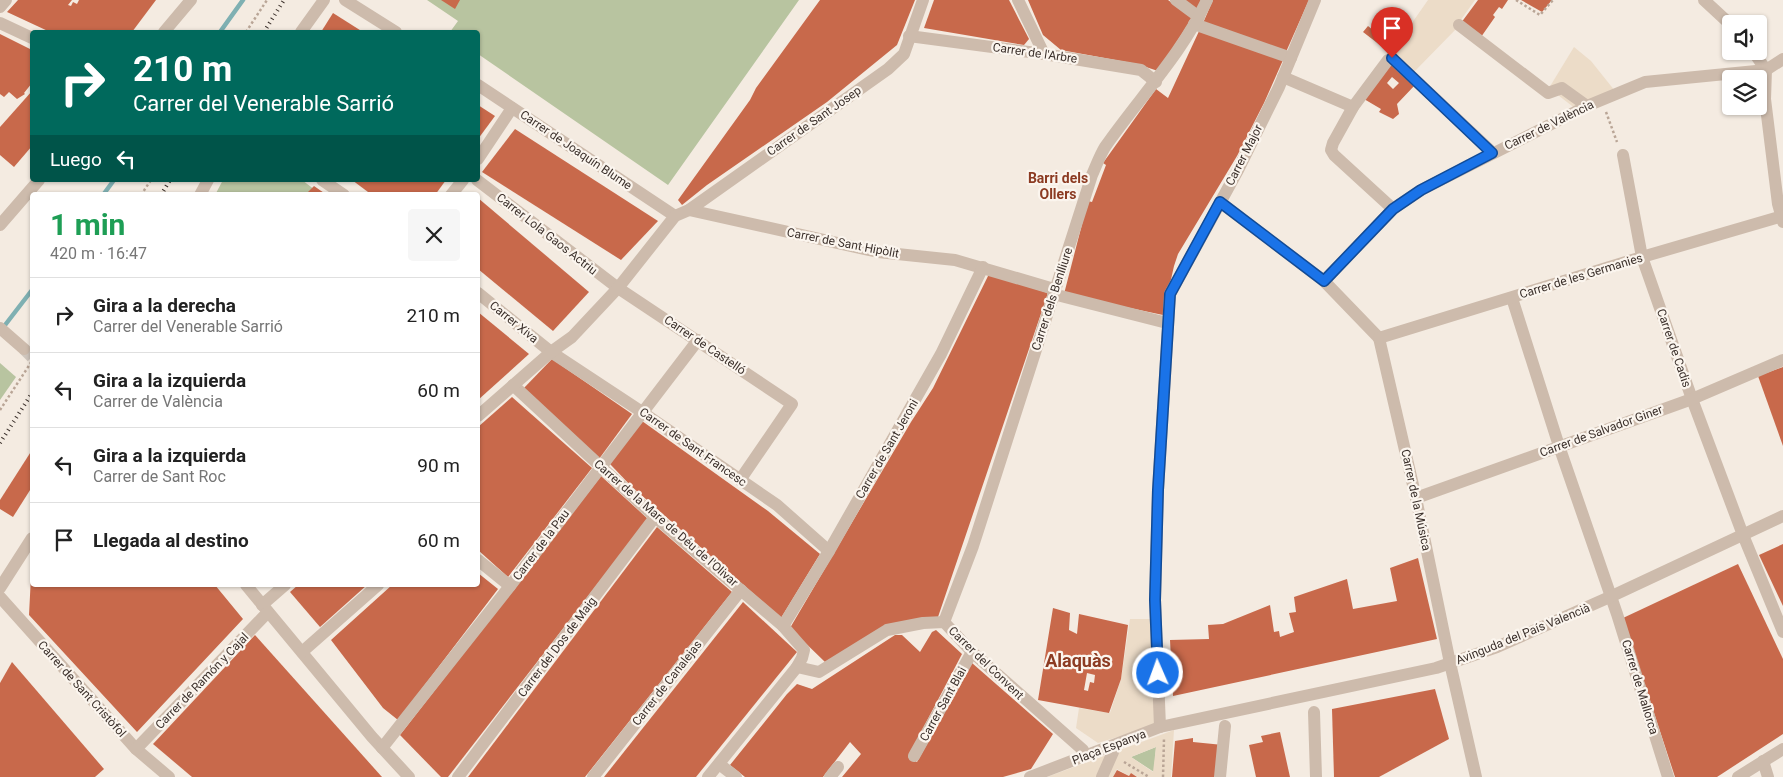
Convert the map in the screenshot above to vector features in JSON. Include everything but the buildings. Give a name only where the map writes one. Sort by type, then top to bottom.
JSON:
[{"type":"street","points":[[0,6],[6,0]]},
{"type":"street","points":[[166,30],[192,0]]},
{"type":"street","points":[[302,30],[324,0]]},
{"type":"street","points":[[345,0],[393,30]]},
{"type":"street","name":"Carrer de Sant Josep","points":[[675,216],[689,210],[888,69],[904,54],[923,0]]},
{"type":"street","points":[[1018,0],[1044,54]]},
{"type":"street","points":[[1176,0],[1197,20],[1291,58]]},
{"type":"street","name":"Carrer dels Benlliure","points":[[944,622],[973,546],[1092,175],[1104,148],[1156,82],[1197,20],[1207,0]]},
{"type":"street","name":"Carrer Major","points":[[1162,733],[1155,600],[1158,490],[1170,294],[1238,170],[1279,87],[1315,0]]},
{"type":"street","points":[[1704,0],[1722,17]]},
{"type":"street","points":[[0,23],[30,37]]},
{"type":"street","points":[[1459,25],[1548,93],[1562,88],[1587,106]]},
{"type":"street","name":"Carrer de l'Arbre","points":[[909,36],[1044,54],[1141,70],[1156,82]]},
{"type":"street","points":[[1393,209],[1334,155],[1331,150],[1332,143],[1352,107],[1388,60],[1392,58],[1492,153]]},
{"type":"street","name":"Carrer de València","points":[[1766,70],[1783,59]]},
{"type":"street","points":[[1759,60],[1766,70]]},
{"type":"street","name":"Carrer de València","points":[[1324,281],[1393,209],[1421,190],[1492,153],[1601,99],[1644,82],[1722,74]]},
{"type":"street","points":[[1283,76],[1352,107]]},
{"type":"street","name":"Carrer de Joaquín Blume","points":[[480,86],[675,216]]},
{"type":"street","points":[[480,157],[512,108]]},
{"type":"street","points":[[1765,115],[1766,152],[1782,218]]},
{"type":"street","name":"Carrer de Cadis","points":[[1622,155],[1642,257],[1742,535],[1783,632]]},
{"type":"street","points":[[0,225],[37,182]]},
{"type":"street","points":[[325,182],[340,192]]},
{"type":"street","points":[[453,192],[461,182]]},
{"type":"street","name":"Carrer Lola Gaos Actriu","points":[[480,182],[618,288]]},
{"type":"street","points":[[1220,202],[1324,281],[1379,338]]},
{"type":"street","name":"Carrer de Sant Hipòlit","points":[[689,210],[878,252],[955,260],[983,267],[1054,292],[1167,324]]},
{"type":"street","points":[[480,414],[551,352],[572,337],[618,288],[675,216]]},
{"type":"street","name":"Carrer de les Germanies","points":[[1379,338],[1642,257],[1782,218]]},
{"type":"street","name":"Carrer de Sant Jeroni","points":[[783,626],[829,551],[941,354],[983,267]]},
{"type":"street","name":"Carrer de Castelló","points":[[618,288],[792,404],[740,480]]},
{"type":"street","name":"Carrer Xiva","points":[[480,295],[551,352]]},
{"type":"street","name":"Carrer de Mallorca","points":[[1512,298],[1559,446],[1612,596],[1668,777]]},
{"type":"street","points":[[0,328],[24,349]]},
{"type":"street","name":"Carrer de la Música","points":[[1379,338],[1416,498],[1476,777]]},
{"type":"street","name":"Carrer de la Pau","points":[[382,748],[510,586],[698,340]]},
{"type":"street","name":"Carrer de Sant Francesc","points":[[551,352],[777,505],[829,551]]},
{"type":"street","name":"Carrer de Salvador Giner","points":[[1416,498],[1692,399],[1783,360]]},
{"type":"street","name":"Carrer de la Mare de Déu de l'Olivar","points":[[513,385],[655,516],[783,626],[804,650],[797,668]]},
{"type":"street","name":"Carrer del Dos de Maig","points":[[458,777],[655,516]]},
{"type":"street","name":"Avinguda del País Valencià","points":[[1162,733],[1436,668],[1496,647],[1612,596],[1783,516]]},
{"type":"street","points":[[0,588],[30,541]]},
{"type":"street","points":[[480,562],[510,586]]},
{"type":"street","points":[[248,587],[382,748],[409,777]]},
{"type":"street","name":"Carrer de Ramón y Cajal","points":[[136,749],[283,587]]},
{"type":"street","points":[[302,652],[376,587]]},
{"type":"street","name":"Carrer de Canalejas","points":[[593,777],[742,590]]},
{"type":"street","name":"Carrer de Sant Cristòfol","points":[[0,596],[136,749],[168,777]]},
{"type":"street","name":"Carrer del Convent","points":[[797,668],[819,672],[886,630],[923,623],[944,622],[972,652],[1083,750],[1085,756]]},
{"type":"street","name":"Carrer Sant Blai","points":[[914,756],[972,652]]},
{"type":"street","points":[[708,777],[797,668]]},
{"type":"street","points":[[1314,712],[1316,777]]},
{"type":"street","points":[[1220,777],[1224,726]]},
{"type":"street","name":"Plaça Espanya","points":[[1030,777],[1085,756],[1162,733]]},
{"type":"street","points":[[1738,777],[1783,749]]},
{"type":"street","points":[[1102,777],[1113,754]]},
{"type":"street","points":[[1763,761],[1768,777]]},
{"type":"street","points":[[719,764],[736,777]]},
{"type":"path","points":[[247,30],[267,0]]},
{"type":"path","points":[[1516,0],[1540,15],[1553,0]]},
{"type":"path","points":[[1601,99],[1622,155]]},
{"type":"path","points":[[0,410],[30,365]]},
{"type":"path","points":[[1162,733],[1163,777]]},
{"type":"path","points":[[1113,754],[1149,777]]},
{"type":"green space","points":[[427,0],[799,0],[668,185],[480,55],[480,30],[451,30],[458,21]]},
{"type":"green space","points":[[222,182],[305,182],[315,190],[313,192],[217,192]]},
{"type":"green space","points":[[0,363],[16,377],[0,400]]},
{"type":"green space","points":[[1156,747],[1154,772],[1131,757]]},
{"type":"shaded area","points":[[1428,0],[1475,0],[1457,28],[1413,73],[1391,53]]},
{"type":"shaded area","points":[[1574,47],[1591,61],[1619,96],[1581,113],[1549,88]]},
{"type":"shaded area","points":[[1130,619],[1150,619],[1156,725],[1098,743],[1076,728],[1079,708],[1110,713],[1121,679]]},
{"type":"shaded area","points":[[1174,730],[1171,777],[1138,777],[1131,773],[1129,776],[1117,769],[1113,777],[1047,777]],"holes":[[[1156,747],[1153,772],[1131,757]]]},
{"type":"waterway","points":[[221,30],[243,0]]},
{"type":"waterway","points":[[105,192],[113,182]]},
{"type":"waterway","points":[[2,329],[30,293]]},
{"type":"tunnel","points":[[24,349],[30,355]]},
{"type":"railway","points":[[265,30],[284,0]]},
{"type":"railway","points":[[163,192],[169,182]]},
{"type":"railway","points":[[0,443],[30,396]]},
{"type":"district","name":"Barri dels Ollers","points":[[1058,186]]},
{"type":"district","name":"Alaquàs","points":[[1078,661]]},
{"type":"route","points":[[1158,673],[1155,600],[1158,490],[1170,294],[1220,202],[1324,281],[1393,209],[1421,190],[1492,153],[1392,58]]}]
